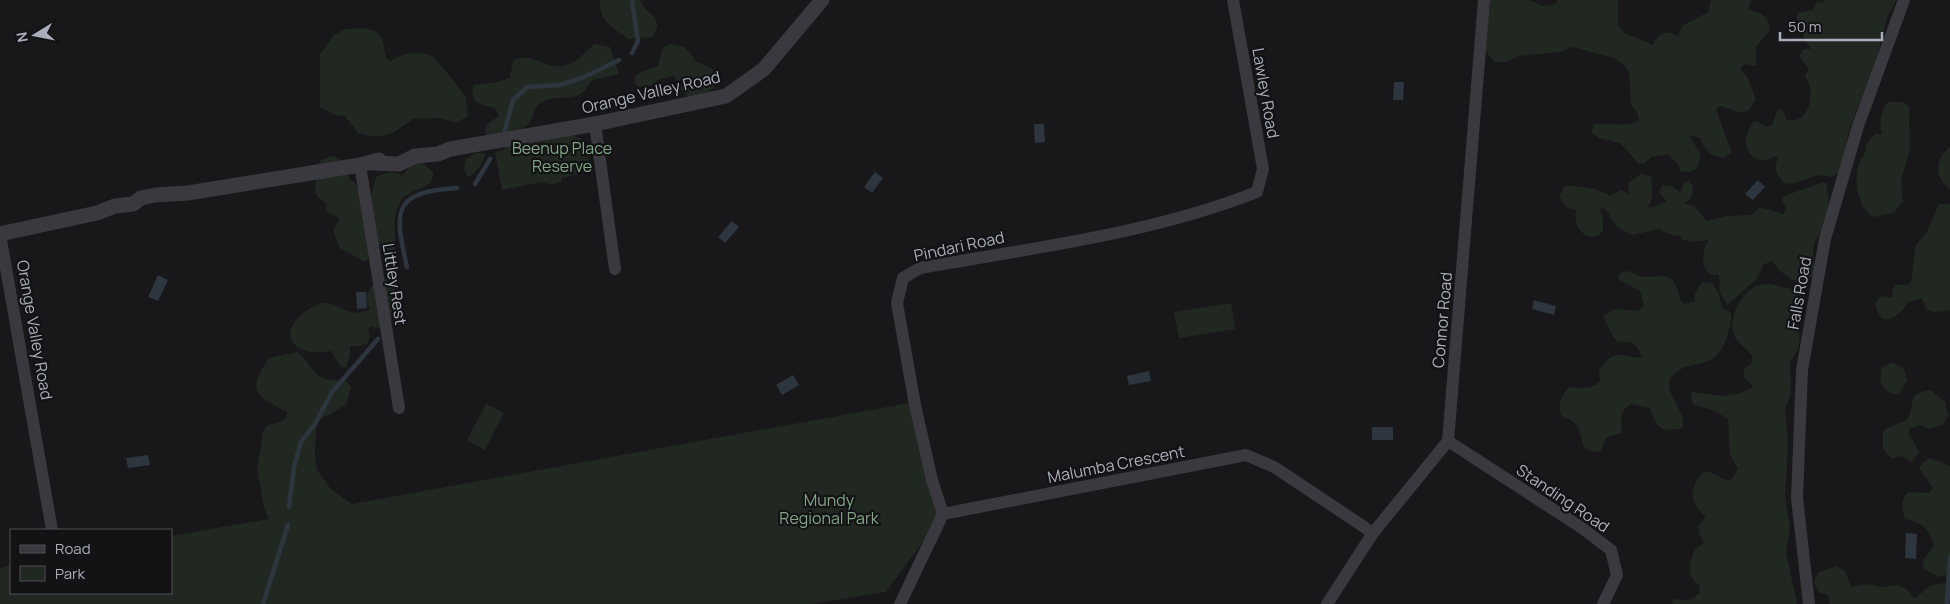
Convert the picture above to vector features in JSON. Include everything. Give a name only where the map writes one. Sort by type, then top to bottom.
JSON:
[{"type":"street","name":"Orange Valley Road","points":[[52,529],[0,234],[97,213],[122,214],[188,193],[365,164],[399,164],[415,156],[438,154],[450,149],[595,124],[726,96],[764,69],[822,0]]},
{"type":"street","name":"Lawley Road","points":[[1233,0],[1263,169],[1257,192]]},
{"type":"street","name":"Connor Road","points":[[1448,442],[1484,0]]},
{"type":"street","name":"Falls Road","points":[[1809,604],[1797,498],[1802,370],[1825,239],[1858,126],[1904,0]]},
{"type":"street","points":[[595,124],[615,269]]},
{"type":"street","name":"Littley Rest","points":[[365,164],[399,408]]},
{"type":"street","name":"Pindari Road","points":[[943,514],[932,480],[915,405],[897,303],[903,278],[920,268],[1111,233],[1226,204],[1257,192]]},
{"type":"street","points":[[1327,604],[1373,533],[1448,442]]},
{"type":"street","name":"Standing Road","points":[[1448,442],[1582,528],[1611,550],[1617,574],[1603,604]]},
{"type":"street","name":"Malumba Crescent","points":[[943,514],[1246,455],[1274,467],[1373,533]]},
{"type":"street","points":[[900,604],[943,514]]},
{"type":"green space","points":[[600,0],[640,0],[656,20],[656,30],[653,37],[628,39],[612,27],[604,18],[601,13]]},
{"type":"green space","points":[[1490,0],[1530,0],[1543,6],[1555,4],[1558,0],[1618,0],[1618,25],[1624,33],[1653,45],[1663,33],[1670,33],[1678,37],[1682,26],[1708,12],[1711,0],[1752,0],[1748,8],[1765,17],[1770,30],[1756,47],[1756,66],[1744,64],[1740,69],[1748,78],[1756,99],[1752,106],[1745,112],[1737,112],[1720,106],[1716,109],[1732,153],[1724,158],[1715,156],[1706,150],[1700,138],[1689,135],[1701,155],[1697,169],[1689,172],[1681,171],[1676,162],[1667,154],[1651,157],[1645,163],[1639,164],[1620,143],[1599,138],[1591,132],[1594,124],[1622,124],[1639,121],[1637,112],[1631,105],[1629,72],[1623,64],[1616,59],[1573,47],[1560,52],[1518,56],[1507,62],[1495,62],[1485,51],[1483,16],[1490,9]]},
{"type":"green space","points":[[1826,0],[1896,0],[1887,18],[1875,63],[1850,127],[1840,171],[1832,177],[1818,175],[1791,184],[1784,183],[1776,170],[1779,156],[1764,160],[1753,157],[1747,148],[1746,137],[1754,122],[1759,122],[1766,127],[1772,125],[1778,109],[1783,110],[1787,120],[1793,120],[1803,116],[1809,106],[1810,85],[1805,77],[1809,69],[1799,56],[1804,49],[1811,49],[1803,37],[1805,27],[1803,23],[1797,20],[1797,13],[1813,10],[1817,2],[1821,3]]},
{"type":"green space","points":[[363,28],[376,31],[382,38],[386,58],[391,61],[400,56],[411,54],[427,54],[432,56],[465,96],[468,116],[456,123],[438,118],[413,119],[393,133],[376,137],[358,133],[345,116],[335,115],[320,107],[320,54],[334,35],[346,29]]},
{"type":"green space","points":[[595,44],[610,47],[619,74],[593,80],[584,91],[574,97],[552,98],[542,102],[537,107],[529,123],[524,127],[513,132],[488,137],[486,127],[499,115],[494,108],[476,102],[472,91],[473,85],[498,82],[510,78],[513,61],[520,58],[533,59],[553,66],[571,64]]},
{"type":"green space","points":[[670,44],[685,47],[697,62],[711,68],[715,82],[712,90],[689,97],[681,90],[674,76],[660,79],[652,85],[639,87],[634,82],[637,74],[658,66],[663,47]]},
{"type":"green space","points":[[1888,102],[1902,102],[1909,106],[1910,148],[1901,181],[1903,201],[1894,213],[1873,217],[1864,207],[1858,194],[1857,173],[1866,145],[1875,134],[1882,134],[1881,117]]},
{"type":"green space","name":"Beenup Place Reserve","points":[[573,135],[586,142],[591,171],[562,178],[561,182],[552,185],[541,182],[502,190],[495,152],[504,150],[506,145]]},
{"type":"green space","points":[[1950,147],[1950,189],[1941,179],[1938,168],[1941,157]]},
{"type":"green space","points":[[476,153],[485,153],[480,167],[468,177],[464,169],[466,159]]},
{"type":"green space","points":[[330,156],[341,161],[350,179],[355,183],[361,199],[369,250],[368,259],[365,262],[340,248],[333,230],[340,219],[326,211],[327,204],[317,196],[315,190],[317,167],[320,161]]},
{"type":"green space","points":[[421,162],[433,172],[432,178],[427,185],[407,194],[399,204],[395,217],[396,252],[390,260],[381,249],[373,221],[371,196],[376,177],[389,173],[396,173],[402,176],[413,163]]},
{"type":"green space","points":[[1642,173],[1651,177],[1652,197],[1647,208],[1656,207],[1666,201],[1659,192],[1662,185],[1673,187],[1681,193],[1683,184],[1689,180],[1693,187],[1691,198],[1684,204],[1694,206],[1707,221],[1727,216],[1751,215],[1760,207],[1783,214],[1787,209],[1782,200],[1784,196],[1824,182],[1827,185],[1828,216],[1826,224],[1814,245],[1813,276],[1807,280],[1795,281],[1785,275],[1771,261],[1763,265],[1757,279],[1727,305],[1720,293],[1719,275],[1711,275],[1703,263],[1708,240],[1692,242],[1682,239],[1681,236],[1668,234],[1659,229],[1632,235],[1617,227],[1604,207],[1600,210],[1603,220],[1603,231],[1592,237],[1587,236],[1578,228],[1576,222],[1577,210],[1567,208],[1559,197],[1565,186],[1595,189],[1610,196],[1621,190],[1629,194],[1628,183]]},
{"type":"green space","points":[[1939,204],[1950,204],[1950,313],[1949,310],[1935,312],[1927,310],[1922,298],[1908,302],[1894,317],[1885,319],[1877,311],[1875,303],[1881,296],[1892,298],[1893,289],[1896,285],[1908,285],[1911,282],[1916,245],[1927,232]]},
{"type":"green space","points":[[1629,271],[1642,277],[1664,276],[1671,279],[1676,285],[1684,304],[1694,302],[1695,294],[1702,282],[1712,283],[1718,292],[1722,307],[1731,313],[1731,322],[1722,348],[1716,356],[1708,361],[1685,367],[1671,378],[1669,383],[1670,389],[1682,415],[1683,428],[1664,429],[1657,424],[1650,408],[1631,404],[1623,413],[1621,420],[1622,432],[1608,437],[1601,451],[1594,452],[1585,449],[1576,425],[1569,419],[1563,418],[1560,402],[1570,387],[1582,388],[1597,384],[1600,381],[1599,370],[1605,362],[1615,355],[1642,357],[1633,344],[1618,342],[1613,337],[1603,316],[1614,309],[1638,311],[1644,305],[1640,291],[1618,279],[1620,273]]},
{"type":"green space","points":[[382,279],[393,280],[395,287],[394,313],[387,325],[380,328],[371,326],[368,330],[370,336],[368,343],[360,346],[350,346],[350,355],[346,368],[341,367],[331,351],[315,352],[303,350],[295,345],[291,338],[291,330],[295,321],[305,312],[319,304],[325,303],[355,313],[370,309],[366,297],[372,286]]},
{"type":"green space","points":[[1769,284],[1802,291],[1806,300],[1797,327],[1800,335],[1798,349],[1790,362],[1791,394],[1785,409],[1788,445],[1785,496],[1790,527],[1786,552],[1797,604],[1673,604],[1671,599],[1690,600],[1700,593],[1699,585],[1690,574],[1690,564],[1695,549],[1704,543],[1699,534],[1698,526],[1706,517],[1700,512],[1694,501],[1693,490],[1695,485],[1702,473],[1708,471],[1727,481],[1732,479],[1738,469],[1730,455],[1728,419],[1713,410],[1694,405],[1691,398],[1692,392],[1723,396],[1741,393],[1752,388],[1752,385],[1744,378],[1744,369],[1752,363],[1752,355],[1735,338],[1733,328],[1734,315],[1740,302],[1749,291],[1756,286]]},
{"type":"green space","points":[[1231,303],[1235,329],[1179,338],[1174,312]]},
{"type":"green space","name":"Mundy Regional Park","points":[[297,352],[319,376],[325,379],[347,382],[351,388],[346,405],[321,419],[316,428],[315,453],[317,470],[330,488],[352,504],[915,402],[943,514],[886,592],[810,604],[0,604],[0,568],[10,565],[10,594],[172,594],[172,536],[269,519],[264,508],[257,469],[263,432],[267,425],[281,422],[287,417],[287,412],[267,401],[257,391],[258,378],[269,358]]},
{"type":"green space","points":[[1893,362],[1904,369],[1907,380],[1899,394],[1892,394],[1887,391],[1880,380],[1882,367]]},
{"type":"green space","points":[[1931,390],[1945,402],[1948,416],[1943,425],[1927,429],[1921,425],[1911,428],[1908,432],[1919,452],[1912,462],[1902,456],[1892,458],[1883,448],[1883,432],[1887,428],[1907,420],[1914,397],[1917,394]]},
{"type":"green space","points":[[486,404],[504,413],[485,450],[467,440]]},
{"type":"green space","points":[[1930,458],[1950,466],[1950,574],[1939,577],[1924,569],[1922,562],[1934,545],[1927,530],[1916,522],[1905,519],[1903,508],[1904,498],[1909,492],[1929,493],[1933,488],[1919,468],[1922,463]]},
{"type":"green space","points":[[1836,566],[1845,571],[1851,587],[1867,584],[1881,587],[1898,585],[1906,589],[1914,599],[1931,585],[1950,582],[1950,604],[1830,604],[1828,595],[1819,592],[1814,582],[1818,573]]},
{"type":"shaded area","points":[[1394,82],[1404,82],[1403,100],[1393,100]]},
{"type":"shaded area","points":[[1034,124],[1044,124],[1045,142],[1035,143]]},
{"type":"shaded area","points":[[875,172],[883,178],[872,193],[864,187]]},
{"type":"shaded area","points":[[1758,180],[1765,187],[1753,200],[1745,194]]},
{"type":"shaded area","points":[[732,221],[739,227],[725,243],[718,237]]},
{"type":"shaded area","points":[[158,275],[168,280],[158,301],[148,297]]},
{"type":"shaded area","points":[[356,292],[366,292],[367,308],[357,309]]},
{"type":"shaded area","points":[[1534,300],[1556,306],[1554,315],[1532,309]]},
{"type":"shaded area","points":[[1149,371],[1151,381],[1129,385],[1127,376]]},
{"type":"shaded area","points":[[793,375],[799,385],[782,395],[776,385]]},
{"type":"shaded area","points":[[1372,427],[1393,427],[1393,440],[1372,440]]},
{"type":"shaded area","points":[[148,455],[150,465],[128,468],[126,458]]},
{"type":"shaded area","points":[[1906,533],[1917,534],[1916,559],[1905,558]]},
{"type":"waterway","points":[[632,0],[638,41],[632,53]]},
{"type":"waterway","points":[[504,134],[513,100],[527,87],[560,85],[584,77],[619,60]]},
{"type":"waterway","points":[[475,184],[490,159]]},
{"type":"waterway","points":[[407,267],[400,231],[400,218],[403,208],[409,200],[420,194],[457,188]]},
{"type":"waterway","points":[[289,507],[294,467],[301,442],[316,422],[332,392],[378,339]]},
{"type":"waterway","points":[[263,604],[288,525]]},
{"type":"waterway","points":[[1947,604],[1950,558]]}]
